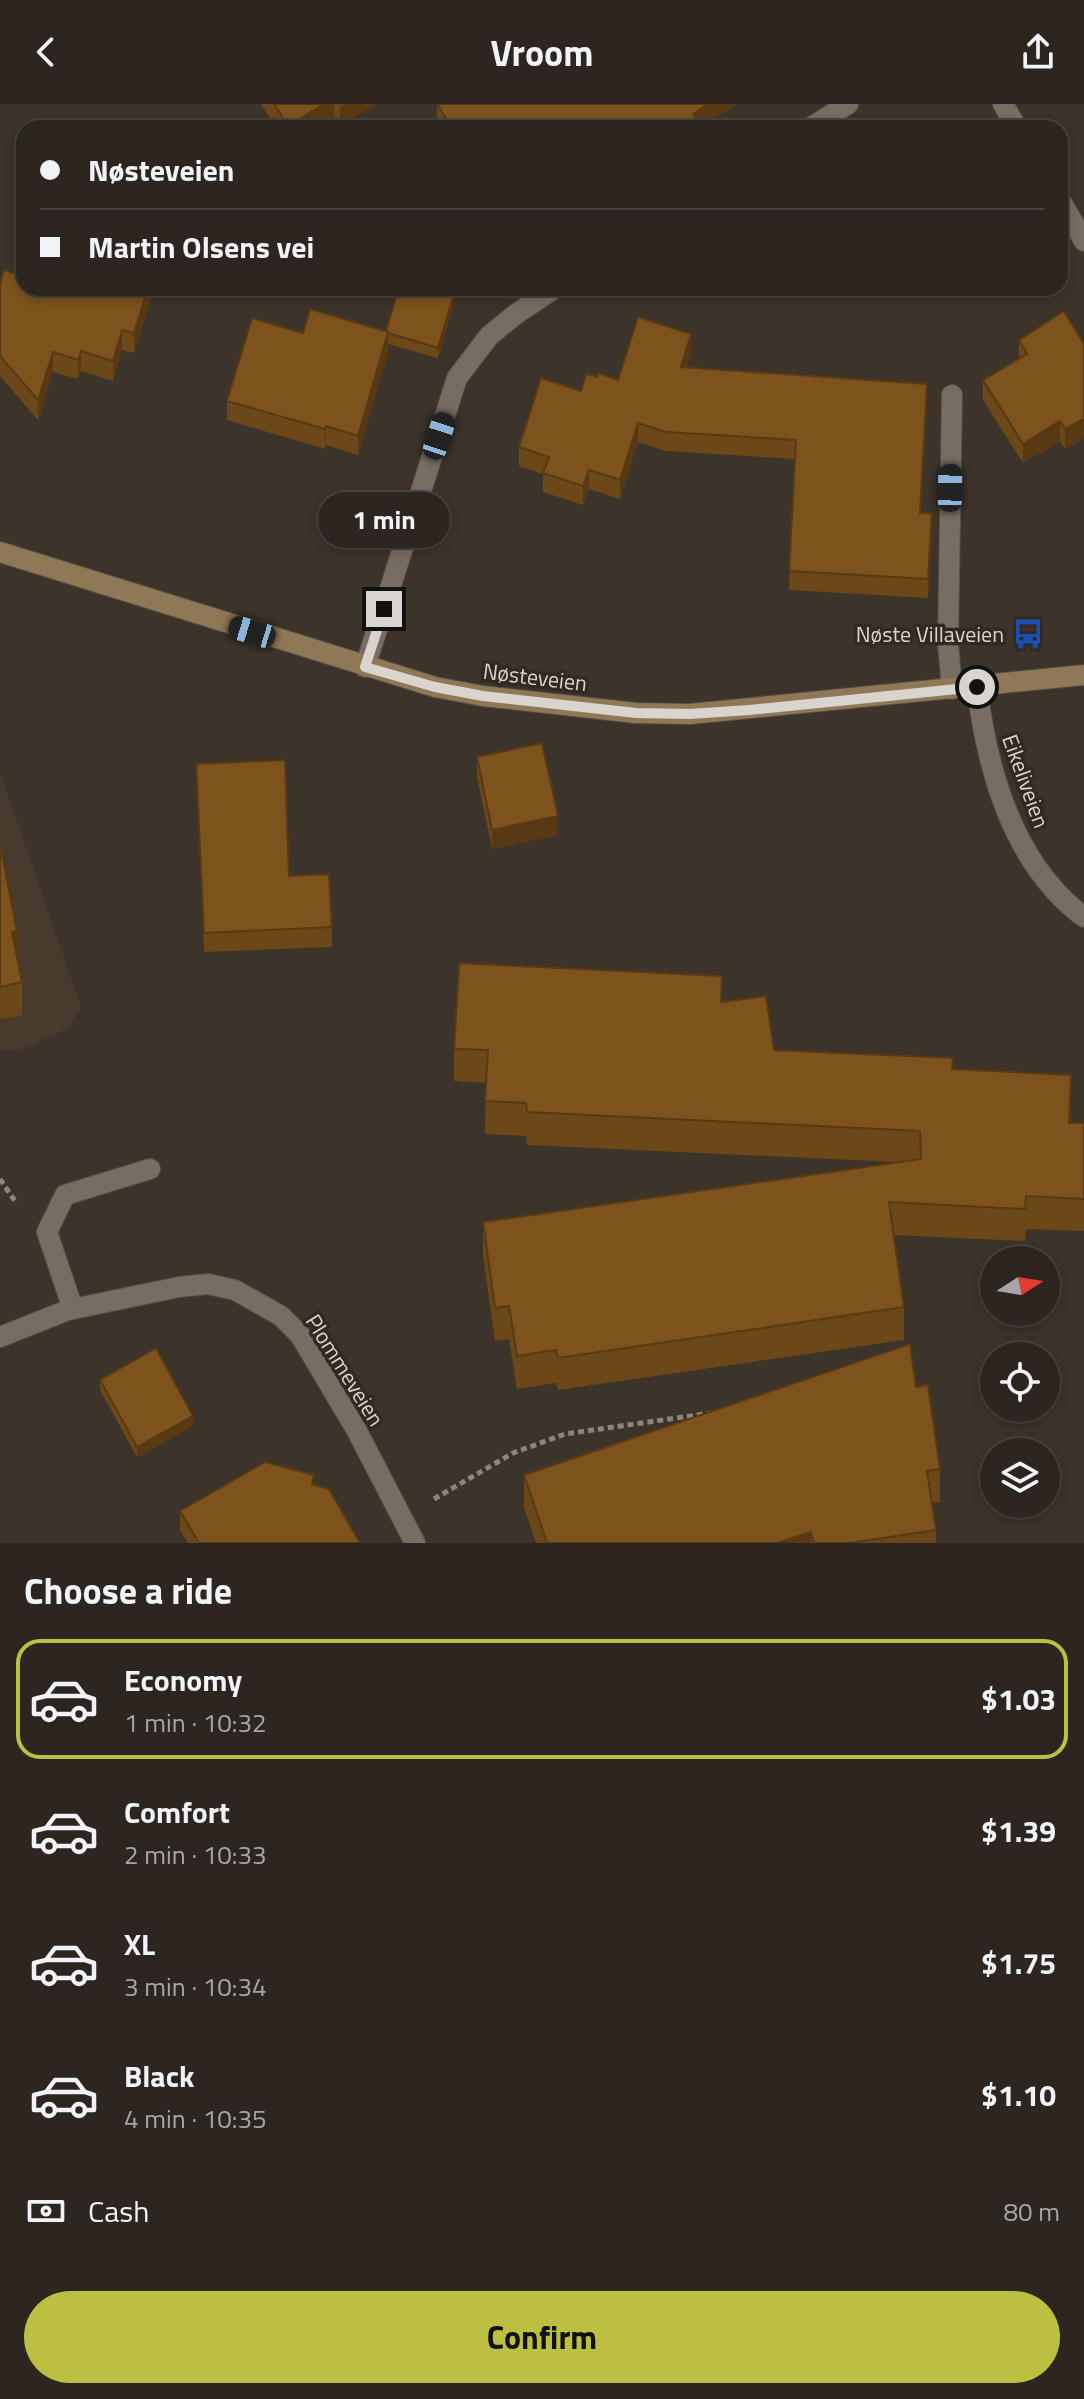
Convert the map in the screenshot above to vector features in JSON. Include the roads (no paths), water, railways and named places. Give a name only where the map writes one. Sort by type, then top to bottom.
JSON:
[{"type":"main road","name":"Nøsteveien","points":[[0,552],[365,667],[435,687],[483,696],[636,713],[690,714],[1084,675]]},
{"type":"street","points":[[823,120],[848,104]]},
{"type":"street","points":[[1068,214],[1084,241]]},
{"type":"street","points":[[365,667],[457,378],[489,336],[543,296]]},
{"type":"street","points":[[952,395],[948,643],[952,689]]},
{"type":"street","name":"Eikeliveien","points":[[977,687],[982,729],[1011,820],[1048,881],[1084,917]]},
{"type":"street","points":[[73,1309],[47,1232],[65,1195],[150,1169]]},
{"type":"street","name":"Plommeveien","points":[[0,1337],[73,1309],[179,1287],[208,1284],[235,1290],[281,1316],[300,1335],[357,1431],[415,1543]]},
{"type":"place","name":"Nøste Villaveien","points":[[1028,634]]}]
